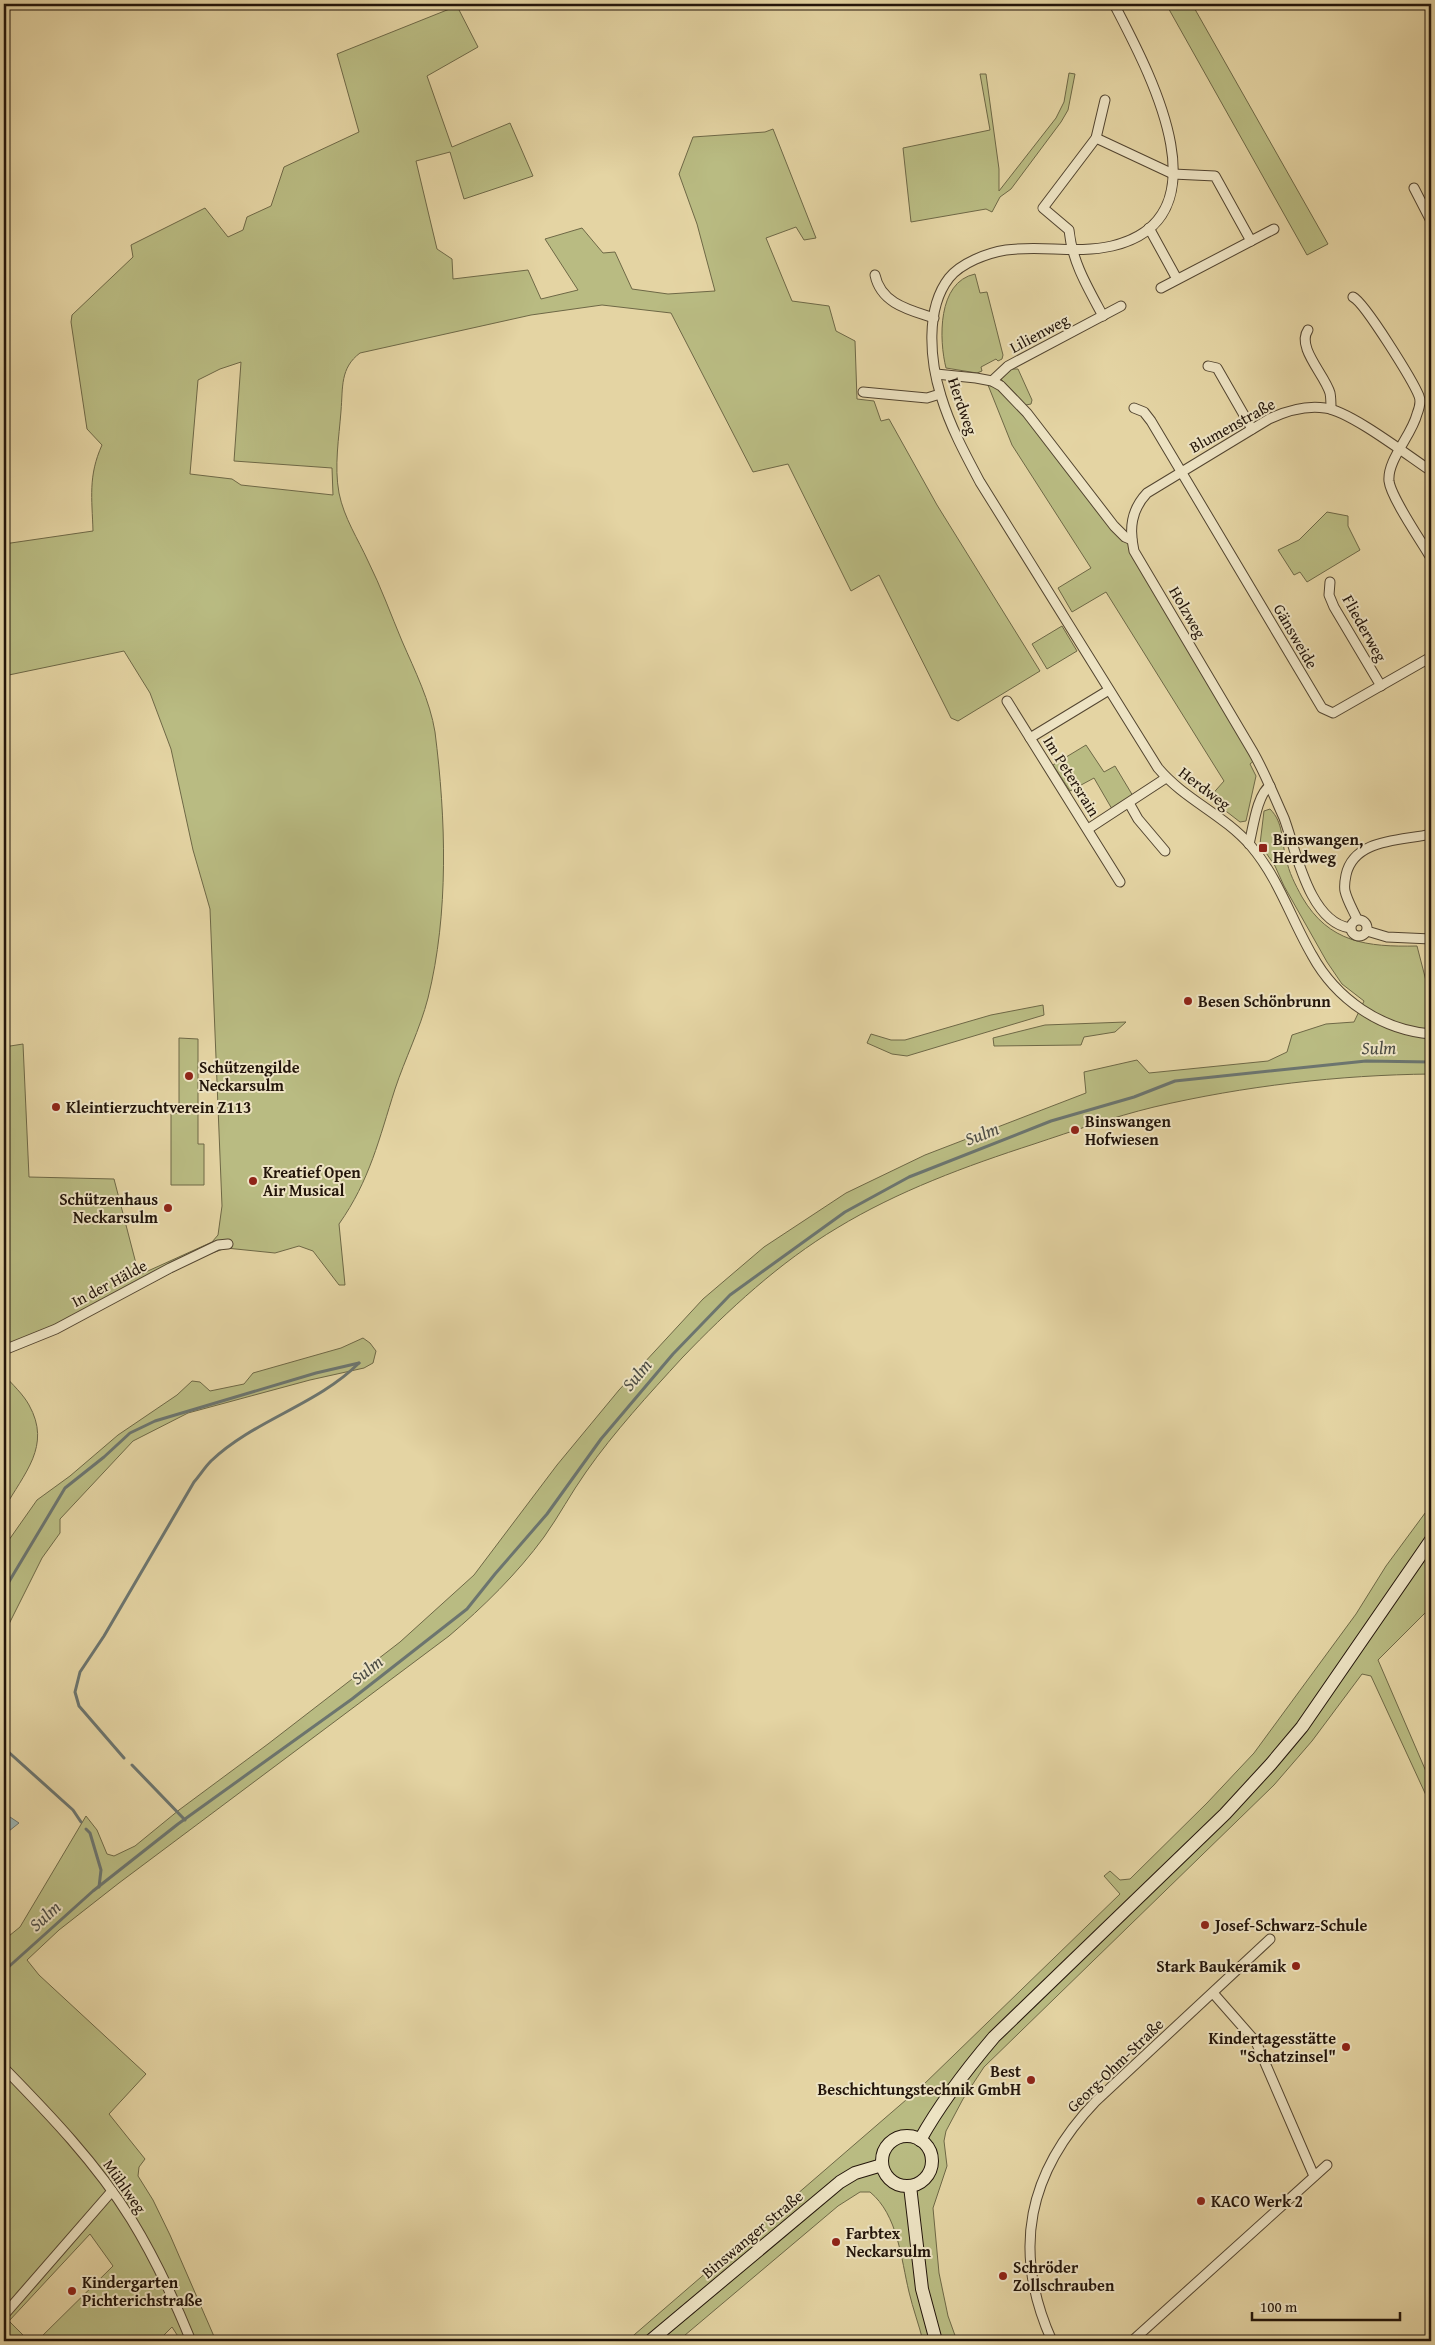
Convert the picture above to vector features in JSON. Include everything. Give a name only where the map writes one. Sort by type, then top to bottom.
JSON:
[{"type":"main road","points":[[920,2140],[937,2110],[961,2076],[994,2037],[1225,1814],[1271,1764],[1306,1720],[1431,1540]]},
{"type":"main road","points":[[907,2137],[920,2140],[930,2152],[930,2169],[921,2182],[910,2186],[896,2184],[890,2179],[882,2165],[884,2153],[896,2139],[907,2137]]},
{"type":"main road","name":"Binswanger Straße","points":[[650,2341],[840,2182],[855,2173],[882,2165]]},
{"type":"main road","points":[[910,2186],[922,2289],[936,2341]]},
{"type":"street","name":"Herdweg","points":[[1114,4],[1138,50],[1163,109],[1173,150],[1172,184],[1165,207],[1149,228],[1138,235],[1113,245],[1090,250],[1006,250],[970,263],[949,278],[937,303],[934,318],[933,333],[936,374],[940,394],[962,449],[980,482],[1140,741],[1166,778],[1186,796],[1218,816],[1249,844],[1266,866],[1312,956],[1336,989],[1364,1012],[1389,1024],[1419,1033],[1431,1034]]},
{"type":"street","points":[[1102,316],[1075,264],[1071,250],[1069,230],[1043,208],[1096,138],[1105,100]]},
{"type":"street","points":[[1096,138],[1173,174],[1215,176],[1251,241]]},
{"type":"street","points":[[1414,188],[1431,221]]},
{"type":"street","points":[[1149,228],[1177,279]]},
{"type":"street","points":[[1161,288],[1274,229]]},
{"type":"street","points":[[876,275],[881,292],[889,300],[903,308],[934,318]]},
{"type":"street","points":[[1353,297],[1360,301],[1371,316],[1419,396],[1417,415],[1391,470],[1389,480],[1392,489],[1431,558]]},
{"type":"street","name":"Lilienweg","points":[[992,381],[1008,366],[1121,306]]},
{"type":"street","points":[[1308,330],[1304,336],[1305,346],[1330,392],[1331,409]]},
{"type":"street","points":[[1208,366],[1217,368],[1252,428]]},
{"type":"street","points":[[936,374],[992,381]]},
{"type":"street","name":"Holzweg","points":[[992,381],[1001,386],[1026,413],[1114,526],[1132,540],[1134,551],[1255,756],[1284,820],[1300,871],[1314,900],[1332,919],[1343,927],[1350,928],[1357,936],[1361,936],[1367,931],[1387,938],[1431,939]]},
{"type":"street","points":[[863,392],[927,398],[940,394]]},
{"type":"street","name":"Blumenstraße","points":[[1132,540],[1132,524],[1139,502],[1147,493],[1252,428],[1287,411],[1306,407],[1342,412],[1431,471]]},
{"type":"street","points":[[1134,408],[1144,412],[1182,471]]},
{"type":"street","name":"Gänsweide","points":[[1182,471],[1322,708],[1333,713],[1431,657]]},
{"type":"street","name":"Fliederweg","points":[[1330,582],[1330,595],[1334,607],[1380,686]]},
{"type":"street","name":"Im Petersrain","points":[[1030,738],[1108,690]]},
{"type":"street","name":"Im Petersrain","points":[[1007,701],[1120,882]]},
{"type":"street","name":"Im Petersrain","points":[[1088,829],[1166,778]]},
{"type":"street","points":[[1249,844],[1260,797],[1270,786]]},
{"type":"street","points":[[1129,803],[1138,818],[1166,851]]},
{"type":"street","points":[[1367,931],[1366,923],[1357,920],[1345,890],[1348,869],[1352,860],[1359,853],[1386,842],[1431,834]]},
{"type":"street","points":[[1350,928],[1351,924],[1357,920]]},
{"type":"street","name":"In der Hälde","points":[[4,1350],[56,1329],[170,1268],[218,1245],[228,1244]]},
{"type":"street","name":"Georg-Ohm-Straße","points":[[1052,2341],[1043,2321],[1035,2293],[1030,2243],[1034,2207],[1039,2188],[1049,2165],[1075,2123],[1270,1939]]},
{"type":"street","points":[[1213,1993],[1256,2042],[1314,2176]]},
{"type":"street","name":"Mühlweg","points":[[4,2068],[74,2144],[112,2191],[154,2259],[191,2341]]},
{"type":"street","points":[[1132,2341],[1327,2165]]},
{"type":"street","points":[[4,2315],[112,2191]]},
{"type":"green space","points":[[1166,4],[1192,4],[1328,244],[1307,255]]},
{"type":"green space","points":[[457,6],[478,47],[427,76],[452,147],[510,123],[533,176],[464,199],[450,152],[416,161],[437,249],[452,259],[453,279],[528,270],[541,299],[578,290],[545,239],[582,228],[603,253],[615,252],[632,289],[668,294],[715,291],[697,224],[679,174],[693,137],[765,132],[773,129],[816,238],[804,240],[796,227],[766,238],[792,301],[829,306],[836,331],[855,341],[857,399],[874,401],[881,421],[889,419],[937,505],[1040,671],[958,721],[951,718],[879,575],[851,591],[788,464],[753,472],[671,313],[602,305],[531,315],[360,353],[349,365],[344,379],[337,462],[339,493],[348,520],[377,581],[430,709],[435,732],[442,798],[444,866],[440,933],[425,1010],[399,1078],[373,1159],[359,1191],[339,1224],[345,1285],[339,1285],[313,1251],[299,1246],[275,1253],[226,1248],[201,1257],[69,1326],[4,1353],[4,1047],[23,1044],[29,1177],[114,1179],[139,1275],[212,1242],[218,1235],[222,1206],[210,909],[193,850],[171,749],[150,693],[124,651],[4,676],[4,544],[93,531],[93,477],[102,445],[87,429],[71,322],[72,315],[133,257],[131,245],[205,208],[228,237],[243,230],[247,217],[271,206],[284,167],[359,132],[337,54]],"holes":[[[241,362],[234,461],[332,468],[333,495],[241,485],[232,479],[190,474],[198,380],[220,369]]]},
{"type":"green space","points":[[1069,73],[1075,74],[1068,110],[1011,189],[1000,197],[992,212],[986,209],[911,222],[903,148],[990,130],[980,74],[986,74],[999,169],[999,191],[1056,118],[1064,102]]},
{"type":"green space","points":[[975,274],[980,293],[987,292],[1003,355],[1002,359],[998,361],[996,359],[981,367],[982,371],[977,373],[946,368],[942,343],[942,328],[947,300],[953,288],[963,279]]},
{"type":"green space","points":[[1012,369],[1018,369],[1032,400],[1031,404],[1026,405],[1001,379],[1002,374]]},
{"type":"green space","points":[[988,385],[998,388],[1025,417],[1125,537],[1256,759],[1250,764],[1256,776],[1246,821],[1240,822],[1209,798],[1224,781],[1106,592],[1072,612],[1058,588],[1091,568],[1012,445]]},
{"type":"green space","points":[[1327,512],[1348,516],[1348,526],[1360,550],[1307,582],[1300,572],[1294,575],[1278,550],[1299,540]]},
{"type":"green space","points":[[1062,626],[1077,651],[1047,669],[1032,644]]},
{"type":"green space","points":[[1086,745],[1104,772],[1115,766],[1133,796],[1112,809],[1094,778],[1070,791],[1053,765]]},
{"type":"green space","points":[[1270,809],[1278,820],[1287,863],[1295,883],[1302,897],[1324,924],[1337,933],[1366,943],[1417,946],[1431,1000],[1431,1074],[1327,1079],[1222,1093],[1154,1107],[1063,1134],[983,1161],[933,1180],[884,1202],[816,1241],[755,1288],[682,1358],[632,1414],[586,1472],[534,1551],[499,1590],[474,1614],[449,1636],[119,1883],[59,1930],[27,1960],[39,1975],[146,2074],[109,2114],[145,2159],[139,2167],[138,2176],[153,2200],[170,2235],[216,2341],[181,2341],[172,2327],[158,2341],[37,2341],[113,2266],[90,2234],[9,2321],[29,2341],[4,2341],[4,1940],[20,1927],[86,1816],[97,1830],[107,1854],[114,1856],[135,1846],[179,1810],[400,1642],[474,1575],[557,1465],[619,1390],[703,1299],[764,1247],[846,1193],[925,1155],[1086,1093],[1084,1072],[1137,1060],[1149,1073],[1268,1061],[1287,1052],[1292,1035],[1326,1024],[1354,1022],[1364,1001],[1342,984],[1327,962],[1284,886],[1275,866],[1260,844],[1264,811]]},
{"type":"green space","points":[[1043,1005],[1044,1015],[907,1056],[892,1054],[867,1043],[871,1034],[891,1040],[905,1040],[991,1015]]},
{"type":"green space","points":[[1126,1022],[1115,1032],[1084,1037],[1081,1045],[994,1046],[993,1038],[1045,1025]]},
{"type":"green space","name":"Schützengilde Neckarsulm","points":[[179,1038],[198,1039],[198,1144],[204,1144],[204,1185],[171,1185],[171,1114],[179,1113]]},
{"type":"green space","points":[[363,1338],[376,1351],[373,1363],[364,1368],[310,1380],[188,1413],[133,1441],[60,1519],[60,1533],[42,1558],[4,1634],[4,1547],[37,1500],[70,1476],[118,1435],[177,1395],[192,1381],[200,1382],[210,1391],[244,1384],[253,1373],[341,1348]]},
{"type":"green space","points":[[4,1375],[21,1393],[29,1405],[38,1433],[33,1459],[4,1509]]},
{"type":"green space","points":[[1431,1505],[1431,1607],[1378,1660],[1431,1783],[1431,1806],[1371,1676],[1362,1674],[1312,1741],[1274,1785],[984,2067],[963,2099],[946,2131],[944,2141],[947,2166],[933,2208],[939,2273],[948,2316],[957,2341],[923,2341],[893,2225],[887,2213],[870,2192],[860,2192],[838,2206],[678,2341],[627,2341],[921,2087],[1120,1894],[1104,1876],[1110,1871],[1120,1880],[1130,1879],[1207,1803],[1254,1753],[1356,1614],[1386,1566]]},
{"type":"water","points":[[4,1813],[19,1823],[9,1831],[4,1830]]},
{"type":"waterway","name":"Sulm","points":[[4,1971],[93,1891],[178,1824],[352,1699],[467,1609],[547,1514],[601,1439],[673,1354],[730,1295],[845,1212],[909,1177],[1051,1121],[1134,1097],[1175,1081],[1366,1061],[1431,1062]]},
{"type":"waterway","points":[[4,1590],[65,1488],[104,1457],[130,1433],[155,1421],[316,1373],[359,1363]]},
{"type":"waterway","points":[[124,1758],[79,1706],[75,1692],[80,1672],[104,1636],[194,1482],[209,1463],[246,1434],[305,1402],[342,1378],[359,1363]]},
{"type":"waterway","points":[[4,1748],[73,1810],[81,1822]]},
{"type":"waterway","points":[[132,1765],[185,1820]]},
{"type":"waterway","points":[[86,1829],[90,1833],[101,1870],[99,1887]]},
{"type":"place","name":"Binswangen, Herdweg","points":[[1263,848]]},
{"type":"place","name":"Besen Schönbrunn","points":[[1188,1001]]},
{"type":"place","name":"Schützengilde Neckarsulm","points":[[189,1076]]},
{"type":"place","name":"Kleintierzuchtverein Z113","points":[[56,1107]]},
{"type":"place","name":"Binswangen Hofwiesen","points":[[1075,1130]]},
{"type":"place","name":"Kreatief Open Air Musical","points":[[253,1181]]},
{"type":"place","name":"Schützenhaus Neckarsulm","points":[[168,1208]]},
{"type":"place","name":"Josef-Schwarz-Schule","points":[[1205,1925]]},
{"type":"place","name":"Stark Baukeramik","points":[[1296,1966]]},
{"type":"place","name":"Kindertagesstätte \"Schatzinsel\"","points":[[1346,2047]]},
{"type":"place","name":"Best Beschichtungstechnik GmbH","points":[[1031,2080]]},
{"type":"place","name":"KACO Werk 2","points":[[1201,2201]]},
{"type":"place","name":"Farbtex Neckarsulm","points":[[836,2242]]},
{"type":"place","name":"Schröder Zollschrauben","points":[[1003,2276]]},
{"type":"place","name":"Kindergarten Pichterichstraße","points":[[72,2291]]}]
